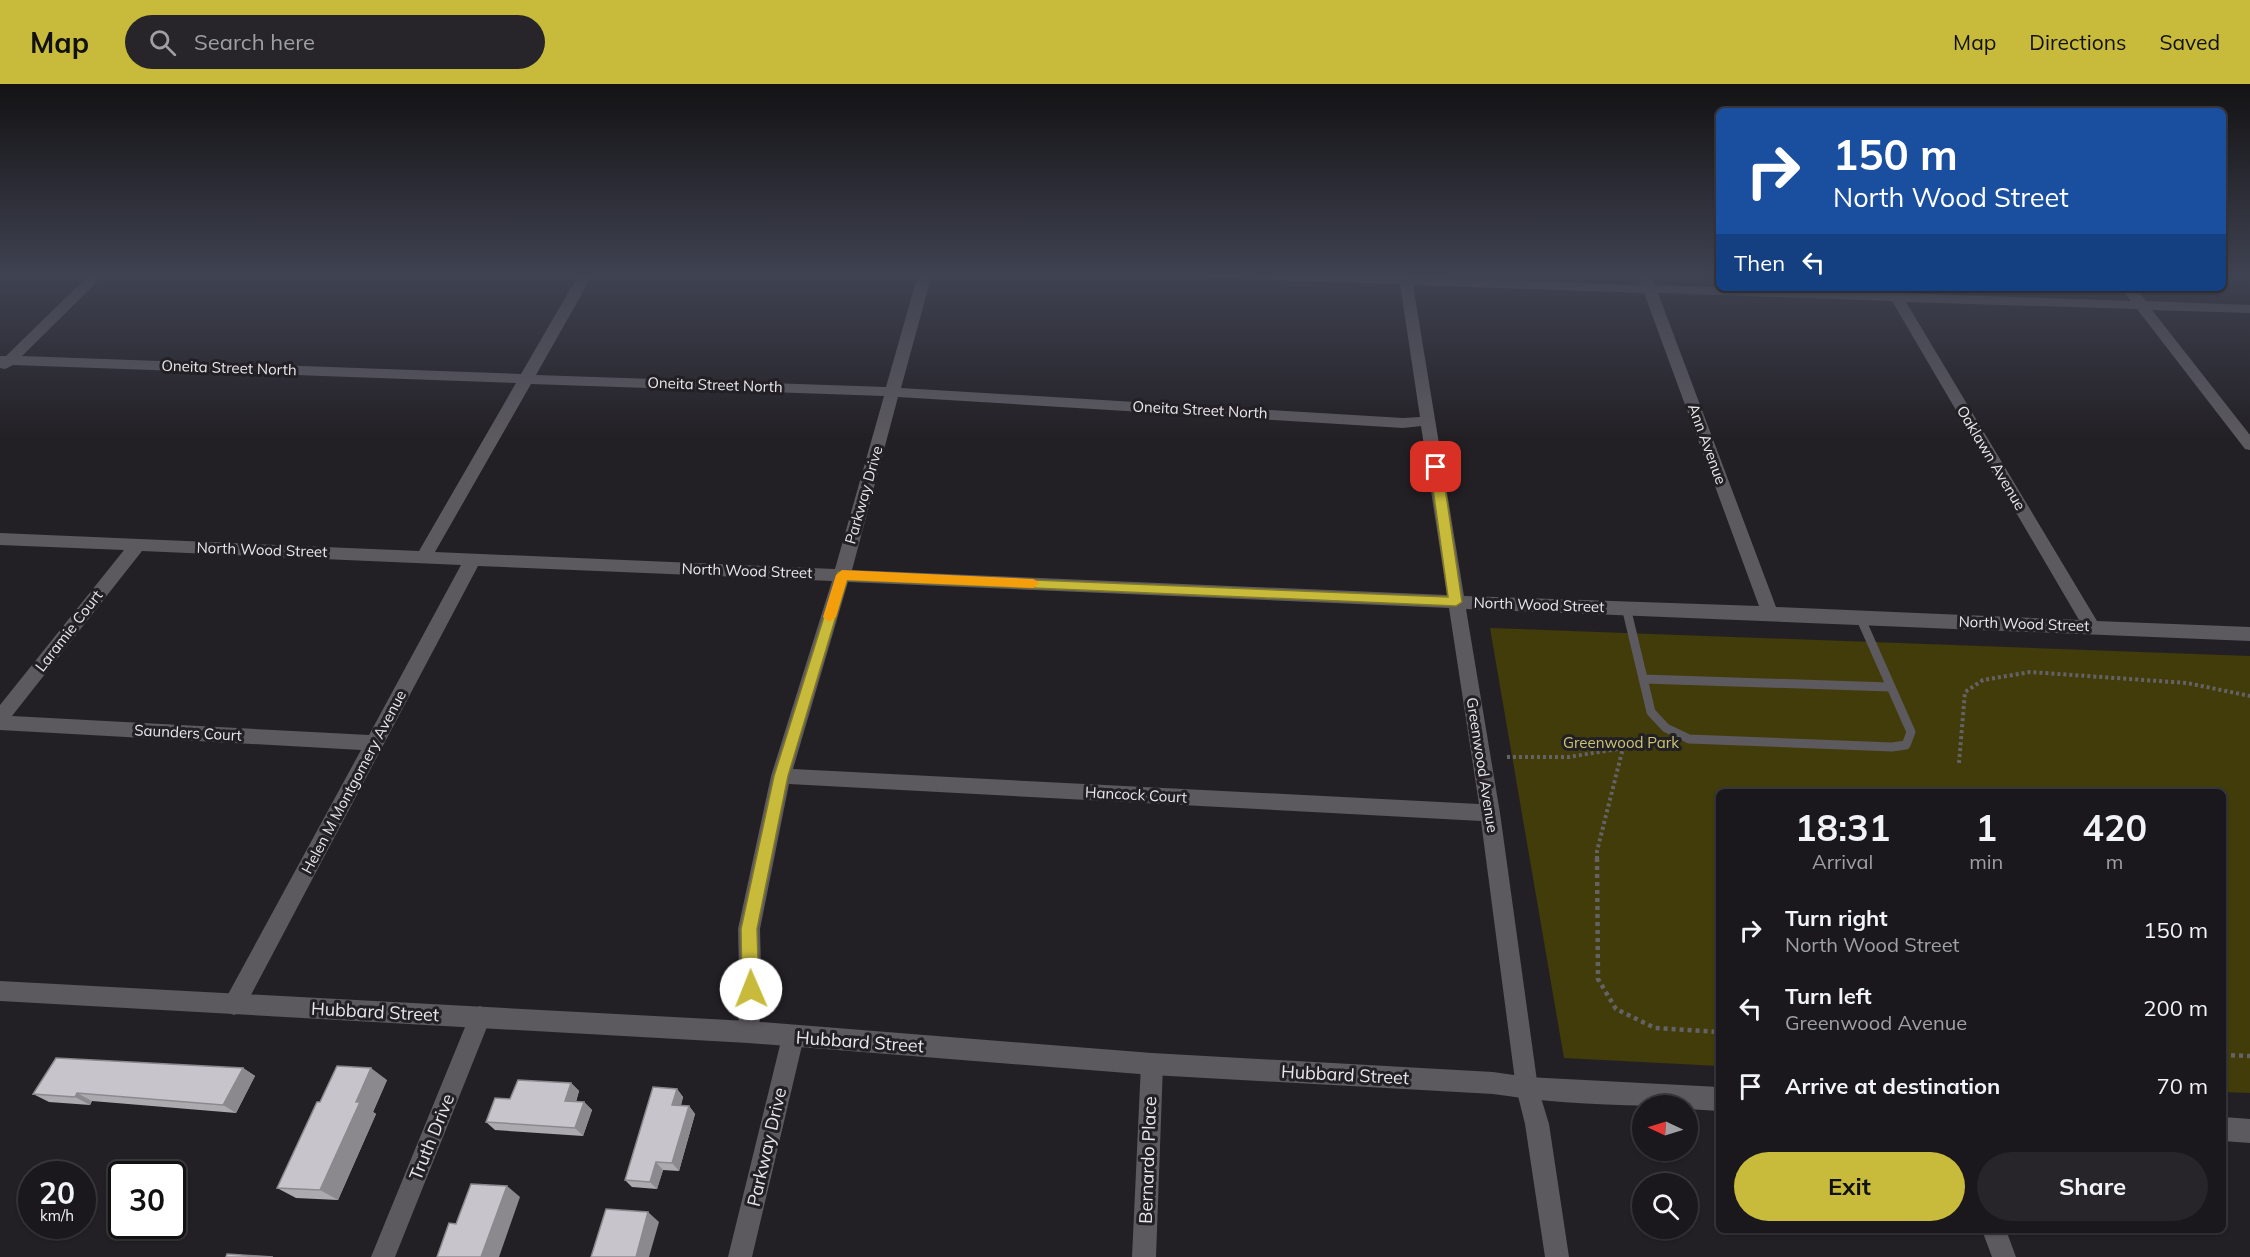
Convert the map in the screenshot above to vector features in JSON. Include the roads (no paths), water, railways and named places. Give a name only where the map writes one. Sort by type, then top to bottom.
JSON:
[{"type":"street","points":[[3,364],[40,329]]},
{"type":"street","points":[[424,556],[554,329]]},
{"type":"street","name":"Parkway Drive","points":[[748,1032],[751,1009],[749,929],[781,776],[842,575],[910,329]]},
{"type":"street","name":"Greenwood Avenue","points":[[1414,329],[1490,813],[1527,1088],[1537,1124],[1557,1257]]},
{"type":"street","name":"Ann Avenue","points":[[1664,329],[1770,613]]},
{"type":"street","name":"Oaklawn Avenue","points":[[1915,329],[2092,627]]},
{"type":"street","points":[[2159,329],[2250,445]]},
{"type":"street","name":"Oneita Street North","points":[[3,364],[526,378],[893,392],[1403,423],[1429,421]]},
{"type":"street","name":"North Wood Street","points":[[0,539],[2250,634]]},
{"type":"street","name":"Laramie Court","points":[[0,718],[138,544]]},
{"type":"street","name":"Helen M Montgomery Avenue","points":[[234,1005],[473,559]]},
{"type":"street","name":"Saunders Court","points":[[0,723],[376,743]]},
{"type":"street","name":"Hancock Court","points":[[781,776],[1490,813]]},
{"type":"street","name":"Hubbard Street","points":[[0,991],[748,1032],[1152,1064],[1492,1083],[1527,1088],[1716,1099]]},
{"type":"street","name":"Truth Drive","points":[[383,1257],[480,1017]]},
{"type":"street","name":"Parkway Drive","points":[[740,1257],[793,1037]]},
{"type":"street","name":"Bernardo Place","points":[[1144,1257],[1152,1064]]},
{"type":"street","points":[[2226,1129],[2250,1131]]},
{"type":"street","points":[[1995,1233],[2004,1257]]},
{"type":"lane","points":[[1626,607],[1651,711],[1665,728],[1689,739],[1892,747],[1906,745],[1911,732],[1860,617]]},
{"type":"lane","points":[[1643,678],[1890,687]]},
{"type":"park label","name":"Greenwood Park","points":[[1621,743]]}]
